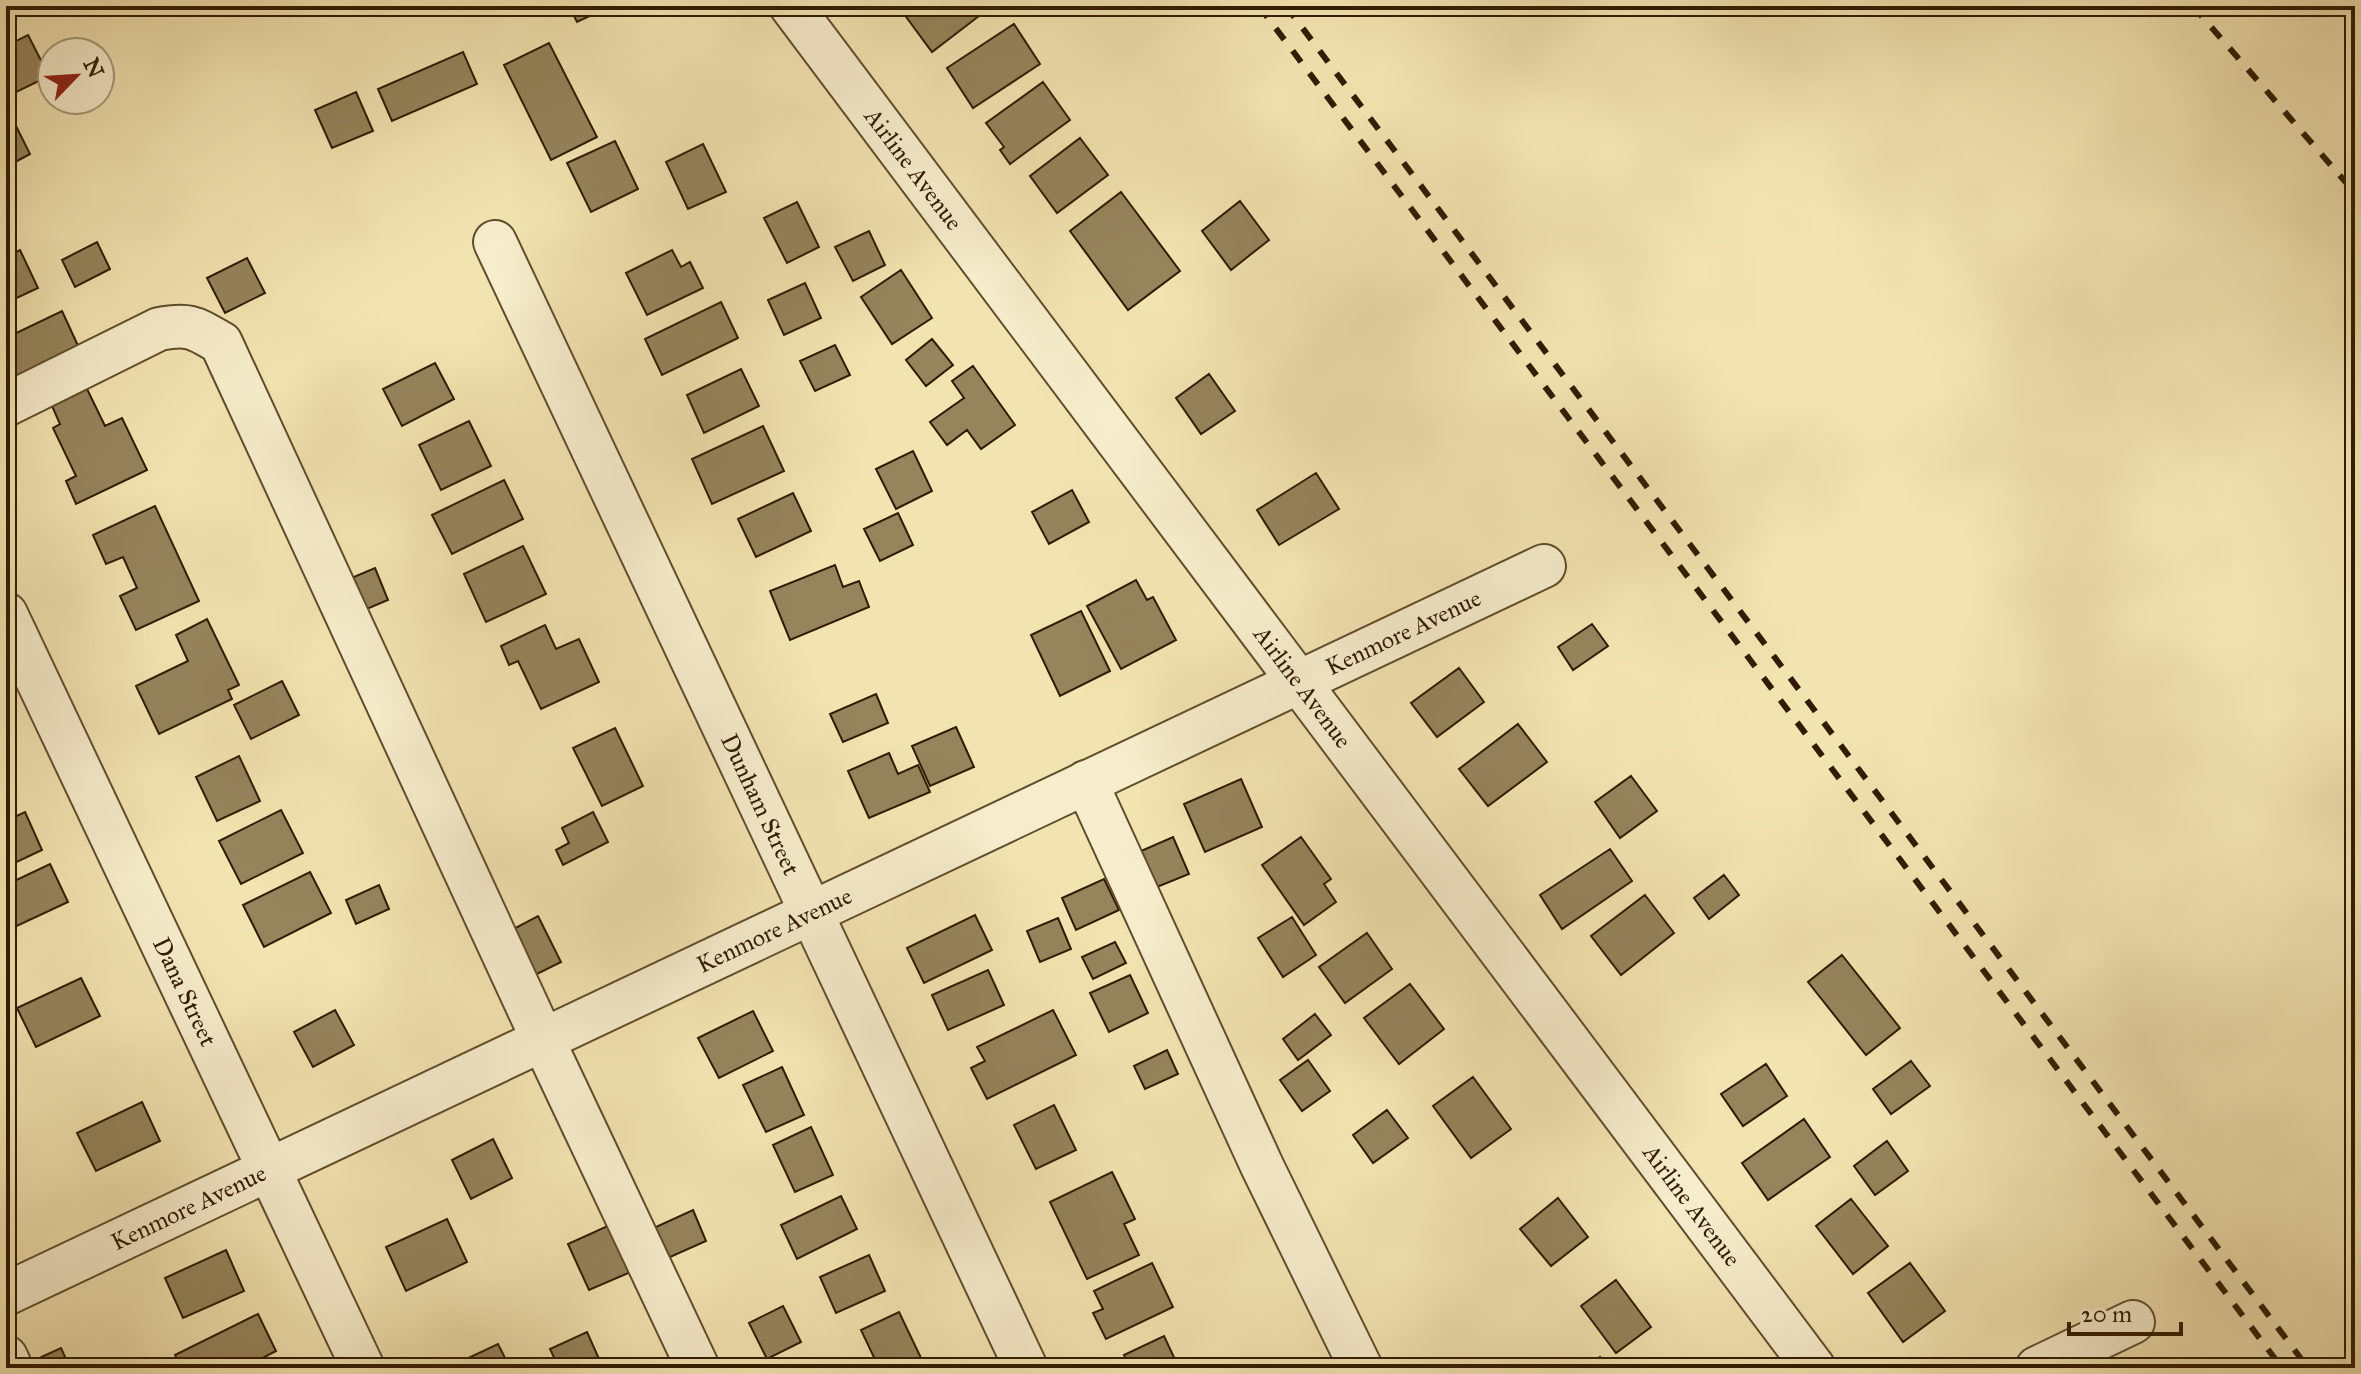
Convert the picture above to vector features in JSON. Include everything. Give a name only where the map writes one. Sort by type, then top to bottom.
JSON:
[{"type":"street","name":"Airline Avenue","points":[[791,6],[1814,1368]]},
{"type":"street","name":"Dunham Street","points":[[495,242],[1026,1368]]},
{"type":"street","points":[[6,405],[159,329],[193,327],[221,343],[698,1368]]},
{"type":"street","name":"Kenmore Avenue","points":[[6,1294],[1544,566]]},
{"type":"street","name":"Dana Street","points":[[6,614],[363,1368]]},
{"type":"street","points":[[1086,782],[1262,1166],[1361,1368]]},
{"type":"street","points":[[2037,1368],[2133,1322]]},
{"type":"street","points":[[6,1357],[11,1368]]},
{"type":"building","points":[[569,6],[611,6],[577,22]]},
{"type":"building","points":[[916,6],[986,6],[988,9],[932,52],[904,14]]},
{"type":"building","points":[[1014,24],[1040,64],[973,108],[947,68]]},
{"type":"building","points":[[28,35],[36,51],[36,82],[6,97],[6,46]]},
{"type":"building","points":[[549,43],[597,137],[551,160],[504,65]]},
{"type":"building","points":[[463,52],[477,84],[392,121],[378,89]]},
{"type":"building","points":[[1043,82],[1070,120],[1010,164],[1000,150],[1004,147],[986,123]]},
{"type":"building","points":[[356,92],[373,131],[332,148],[315,110]]},
{"type":"building","points":[[14,122],[30,154],[6,167],[6,126]]},
{"type":"building","points":[[1080,138],[1108,175],[1057,213],[1030,176]]},
{"type":"building","points":[[615,141],[638,189],[591,212],[567,163]]},
{"type":"building","points":[[703,144],[726,192],[688,209],[666,162]]},
{"type":"building","points":[[1121,192],[1180,271],[1128,310],[1070,231]]},
{"type":"building","points":[[1240,201],[1269,240],[1231,270],[1202,231]]},
{"type":"building","points":[[797,202],[819,247],[787,263],[764,218]]},
{"type":"building","points":[[869,231],[885,265],[853,281],[835,247]]},
{"type":"building","points":[[97,242],[110,269],[75,287],[62,260]]},
{"type":"building","points":[[20,250],[38,288],[6,303],[6,257]]},
{"type":"building","points":[[672,250],[681,267],[690,262],[703,288],[647,315],[626,273]]},
{"type":"building","points":[[247,258],[265,293],[225,313],[207,278]]},
{"type":"building","points":[[901,270],[932,318],[892,344],[861,297]]},
{"type":"building","points":[[805,283],[821,318],[784,335],[768,300]]},
{"type":"building","points":[[721,302],[738,338],[662,375],[645,339]]},
{"type":"building","points":[[62,311],[80,350],[15,381],[6,361],[6,338]]},
{"type":"building","points":[[932,339],[953,365],[926,386],[906,360]]},
{"type":"building","points":[[835,345],[850,375],[815,391],[800,361]]},
{"type":"building","points":[[435,363],[454,399],[402,426],[383,389]]},
{"type":"building","points":[[973,366],[1015,425],[981,449],[967,430],[947,445],[930,422],[964,398],[952,381]]},
{"type":"building","points":[[741,369],[759,406],[704,433],[687,395]]},
{"type":"building","points":[[1209,374],[1235,411],[1201,434],[1176,398]]},
{"type":"building","points":[[87,389],[105,426],[122,418],[147,470],[76,504],[66,481],[76,476],[53,428],[60,424],[52,406]]},
{"type":"building","points":[[469,421],[491,466],[441,490],[419,445]]},
{"type":"building","points":[[763,426],[784,471],[712,504],[692,459]]},
{"type":"building","points":[[913,451],[932,491],[896,509],[876,469]]},
{"type":"building","points":[[1316,473],[1339,509],[1279,545],[1257,510]]},
{"type":"building","points":[[504,480],[523,519],[452,554],[432,515]]},
{"type":"building","points":[[1072,490],[1089,522],[1049,544],[1032,512]]},
{"type":"building","points":[[793,493],[811,531],[756,557],[738,519]]},
{"type":"building","points":[[155,506],[199,601],[136,630],[120,596],[137,588],[123,557],[106,564],[93,535]]},
{"type":"building","points":[[898,513],[913,545],[880,561],[864,529]]},
{"type":"building","points":[[523,546],[546,594],[486,622],[464,574]]},
{"type":"building","points":[[835,565],[843,587],[859,581],[869,607],[790,640],[770,591]]},
{"type":"building","points":[[375,568],[388,600],[355,614],[342,582]]},
{"type":"building","points":[[1136,580],[1147,600],[1153,597],[1176,640],[1121,669],[1087,606]]},
{"type":"building","points":[[1081,611],[1110,671],[1060,696],[1031,635]]},
{"type":"building","points":[[207,619],[239,685],[228,690],[232,699],[159,734],[136,686],[188,661],[176,635]]},
{"type":"building","points":[[1592,624],[1608,646],[1573,670],[1558,647]]},
{"type":"building","points":[[545,625],[556,649],[579,639],[599,682],[541,709],[518,661],[509,665],[501,646]]},
{"type":"building","points":[[1459,668],[1484,702],[1437,737],[1411,703]]},
{"type":"building","points":[[282,681],[299,715],[251,739],[234,705]]},
{"type":"building","points":[[876,694],[888,723],[843,742],[830,714]]},
{"type":"building","points":[[1518,724],[1547,762],[1488,806],[1459,769]]},
{"type":"building","points":[[956,727],[974,767],[930,786],[912,746]]},
{"type":"building","points":[[615,728],[643,786],[602,806],[573,748]]},
{"type":"building","points":[[889,753],[898,774],[918,765],[930,792],[869,818],[848,771]]},
{"type":"building","points":[[239,756],[260,801],[217,821],[196,777]]},
{"type":"building","points":[[1631,776],[1657,811],[1620,838],[1595,802]]},
{"type":"building","points":[[1241,779],[1262,827],[1205,852],[1184,804]]},
{"type":"building","points":[[281,810],[303,853],[241,884],[219,841]]},
{"type":"building","points":[[25,812],[42,850],[6,867],[6,821]]},
{"type":"building","points":[[593,812],[608,842],[563,865],[556,850],[569,843],[562,828]]},
{"type":"building","points":[[1173,837],[1189,874],[1157,887],[1141,851]]},
{"type":"building","points":[[1301,837],[1331,879],[1324,884],[1336,902],[1304,925],[1262,865]]},
{"type":"building","points":[[1610,849],[1632,881],[1562,929],[1540,895]]},
{"type":"building","points":[[50,864],[68,902],[6,931],[6,885]]},
{"type":"building","points":[[310,872],[331,913],[264,947],[243,905]]},
{"type":"building","points":[[1724,875],[1739,895],[1709,919],[1694,898]]},
{"type":"building","points":[[1104,879],[1119,910],[1076,930],[1062,898]]},
{"type":"building","points":[[379,885],[389,909],[356,924],[346,900]]},
{"type":"building","points":[[1645,895],[1674,933],[1621,975],[1591,936]]},
{"type":"building","points":[[975,915],[992,950],[924,983],[907,948]]},
{"type":"building","points":[[538,916],[561,962],[531,977],[508,932]]},
{"type":"building","points":[[1292,917],[1316,955],[1283,977],[1258,938]]},
{"type":"building","points":[[1058,918],[1071,949],[1040,962],[1027,931]]},
{"type":"building","points":[[1367,933],[1392,969],[1345,1003],[1319,967]]},
{"type":"building","points":[[1115,942],[1126,963],[1093,979],[1082,957]]},
{"type":"building","points":[[1842,955],[1900,1028],[1866,1055],[1808,982]]},
{"type":"building","points":[[988,970],[1004,1005],[948,1030],[932,995]]},
{"type":"building","points":[[1130,975],[1148,1013],[1109,1032],[1090,993]]},
{"type":"building","points":[[81,978],[100,1016],[36,1047],[17,1008]]},
{"type":"building","points":[[1410,984],[1444,1029],[1399,1064],[1364,1018]]},
{"type":"building","points":[[335,1010],[354,1045],[313,1067],[294,1032]]},
{"type":"building","points":[[1053,1010],[1076,1055],[987,1099],[971,1068],[985,1061],[977,1047]]},
{"type":"building","points":[[753,1011],[773,1051],[719,1078],[698,1038]]},
{"type":"building","points":[[1315,1014],[1331,1035],[1298,1060],[1283,1039]]},
{"type":"building","points":[[1167,1050],[1178,1074],[1145,1089],[1134,1066]]},
{"type":"building","points":[[1308,1060],[1330,1091],[1302,1111],[1280,1080]]},
{"type":"building","points":[[1911,1061],[1930,1086],[1891,1114],[1873,1089]]},
{"type":"building","points":[[1766,1064],[1787,1096],[1743,1126],[1721,1094]]},
{"type":"building","points":[[782,1067],[804,1115],[766,1132],[743,1085]]},
{"type":"building","points":[[1473,1077],[1511,1129],[1471,1158],[1433,1106]]},
{"type":"building","points":[[142,1102],[160,1141],[96,1171],[77,1133]]},
{"type":"building","points":[[1054,1105],[1076,1150],[1036,1169],[1014,1125]]},
{"type":"building","points":[[1387,1110],[1408,1138],[1373,1163],[1353,1135]]},
{"type":"building","points":[[1804,1119],[1830,1157],[1768,1200],[1742,1163]]},
{"type":"building","points":[[811,1127],[833,1175],[795,1192],[773,1145]]},
{"type":"building","points":[[493,1139],[512,1178],[471,1199],[452,1160]]},
{"type":"building","points":[[1887,1141],[1908,1171],[1875,1195],[1854,1166]]},
{"type":"building","points":[[1112,1172],[1135,1219],[1124,1224],[1139,1255],[1087,1279],[1050,1202]]},
{"type":"building","points":[[841,1196],[857,1229],[797,1259],[781,1225]]},
{"type":"building","points":[[1558,1198],[1588,1237],[1551,1266],[1520,1229]]},
{"type":"building","points":[[1851,1199],[1888,1246],[1853,1274],[1816,1226]]},
{"type":"building","points":[[693,1210],[706,1241],[659,1262],[645,1232]]},
{"type":"building","points":[[447,1219],[467,1262],[406,1291],[386,1247]]},
{"type":"building","points":[[612,1224],[633,1271],[589,1290],[568,1244]]},
{"type":"building","points":[[226,1250],[244,1291],[183,1318],[165,1278]]},
{"type":"building","points":[[869,1255],[885,1291],[836,1313],[820,1277]]},
{"type":"building","points":[[1152,1263],[1173,1307],[1106,1339],[1093,1313],[1103,1309],[1094,1291]]},
{"type":"building","points":[[1910,1263],[1945,1311],[1903,1342],[1868,1293]]},
{"type":"building","points":[[1616,1280],[1651,1327],[1616,1353],[1581,1306]]},
{"type":"building","points":[[783,1306],[801,1342],[767,1359],[749,1323]]},
{"type":"building","points":[[899,1312],[922,1360],[904,1368],[879,1368],[861,1330]]},
{"type":"building","points":[[258,1314],[276,1351],[243,1368],[182,1368],[175,1355]]},
{"type":"building","points":[[587,1332],[600,1361],[585,1368],[559,1368],[550,1349]]},
{"type":"building","points":[[1164,1336],[1179,1368],[1130,1368],[1124,1355]]},
{"type":"building","points":[[498,1344],[510,1368],[447,1368]]},
{"type":"building","points":[[61,1348],[70,1368],[41,1368],[37,1359]]},
{"type":"building","points":[[1600,1357],[1607,1368],[1585,1368]]},
{"type":"railway","points":[[1259,6],[2282,1368]]},
{"type":"railway","points":[[1286,6],[2308,1368]]},
{"type":"railway","points":[[2193,6],[2355,193]]}]
